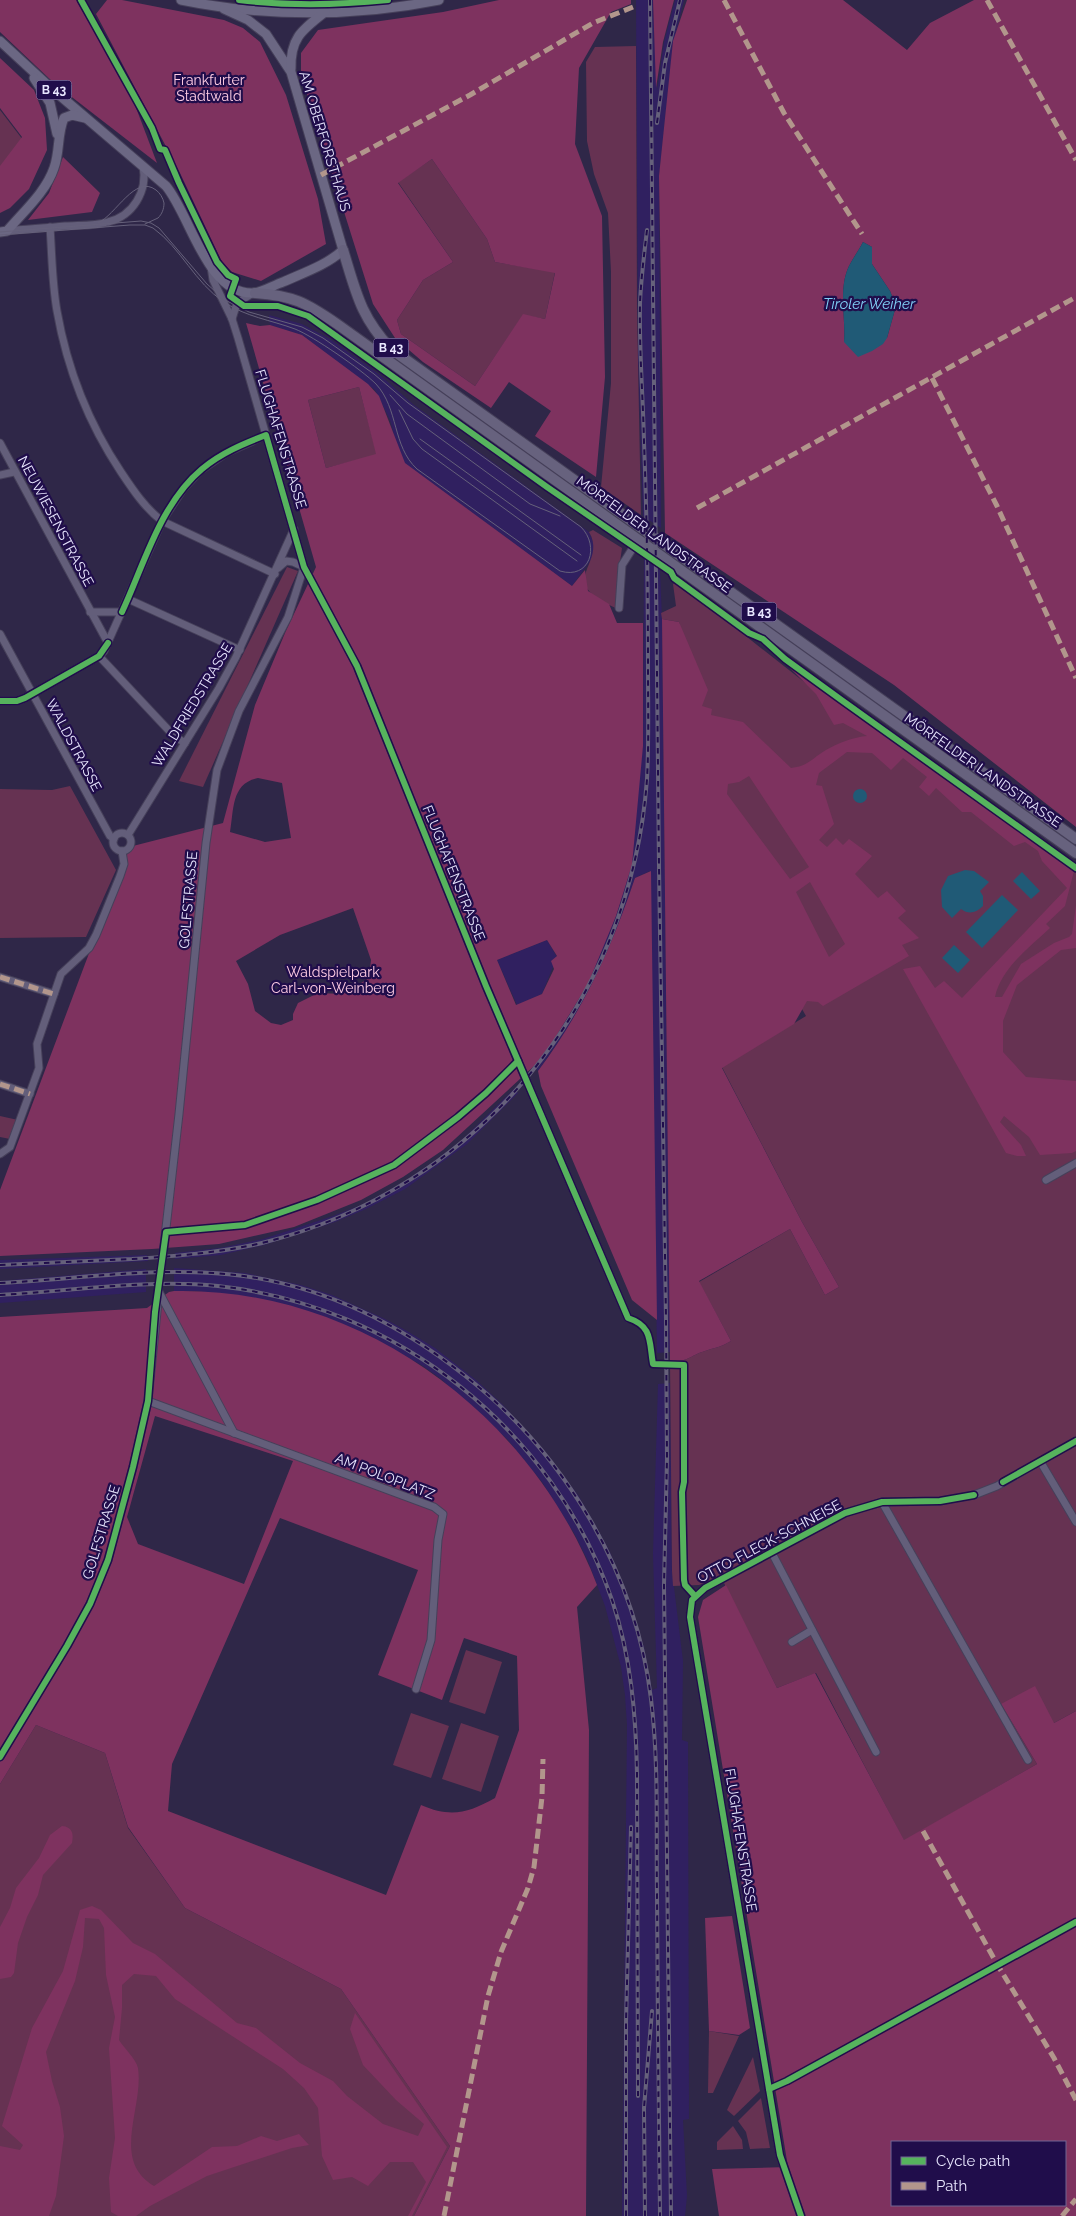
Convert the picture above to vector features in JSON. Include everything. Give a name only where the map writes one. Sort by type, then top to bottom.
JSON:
[{"type":"highway","name":"MÖRFELDER LANDSTRASSE","points":[[344,250],[361,307],[374,330],[391,349],[1074,837]]},
{"type":"highway","name":"MÖRFELDER LANDSTRASSE","points":[[254,293],[288,297],[318,311],[1076,853]]},
{"type":"main road","name":"B 43","points":[[181,0],[224,9]]},
{"type":"main road","points":[[224,9],[325,12],[410,6],[439,0]]},
{"type":"main road","name":"AM OBERFORSTHAUS","points":[[224,9],[248,20],[266,34],[291,72],[344,250]]},
{"type":"main road","points":[[291,72],[291,54],[294,42],[302,31],[325,12]]},
{"type":"main road","name":"B 43","points":[[0,41],[87,119],[161,181],[174,195],[211,267],[225,283],[254,293]]},
{"type":"main road","points":[[21,60],[23,66],[36,80],[50,103],[58,141]]},
{"type":"main road","points":[[4,231],[47,182],[55,166],[58,141],[65,116],[73,115],[87,119]]},
{"type":"main road","points":[[254,293],[327,261],[344,250]]},
{"type":"street","points":[[4,231],[102,223],[118,218],[138,200],[144,185],[143,165]]},
{"type":"street","points":[[50,227],[57,312],[68,355],[85,406],[105,449],[131,488],[152,513],[162,521],[276,572],[286,562],[293,562],[304,567]]},
{"type":"street","name":"FLUGHAFENSTRASSE","points":[[211,267],[212,280],[232,319],[304,567],[357,666],[486,986],[628,1318]]},
{"type":"street","points":[[232,319],[237,303],[254,293]]},
{"type":"street","points":[[0,701],[17,701],[99,656],[108,643],[162,521],[183,489],[201,470],[226,452],[266,436]]},
{"type":"street","name":"NEUWIESENSTRASSE","points":[[0,443],[108,643]]},
{"type":"street","points":[[0,474],[14,472]]},
{"type":"street","name":"WALDFRIEDSTRASSE","points":[[0,1154],[10,1147],[40,1068],[37,1044],[61,974],[89,948],[96,935],[124,864],[122,851],[127,849],[130,844],[128,835],[219,688],[240,650],[294,528]]},
{"type":"street","points":[[619,608],[622,565],[638,540]]},
{"type":"street","name":"GOLFSTRASSE","points":[[161,1268],[180,1104],[206,843],[217,770],[239,711],[288,617],[304,567]]},
{"type":"street","points":[[128,599],[240,650]]},
{"type":"street","points":[[90,612],[122,612]]},
{"type":"street","name":"WALDSTRASSE","points":[[0,634],[75,775],[110,836],[114,839]]},
{"type":"street","points":[[99,656],[174,736],[185,744]]},
{"type":"street","points":[[122,851],[114,846],[114,839],[120,834],[128,835]]},
{"type":"street","points":[[0,977],[54,994]]},
{"type":"street","points":[[0,1084],[30,1094]]},
{"type":"street","points":[[1046,1180],[1076,1163]]},
{"type":"street","name":"GOLFSTRASSE","points":[[0,1757],[67,1646],[90,1604],[108,1560],[133,1467],[148,1401],[155,1312],[159,1292],[234,1433]]},
{"type":"street","name":"AM POLOPLATZ","points":[[148,1401],[434,1507],[443,1514],[438,1540],[430,1640],[416,1689]]},
{"type":"street","name":"OTTO-FLECK-SCHNEISE","points":[[695,1596],[705,1588],[845,1513],[882,1502],[957,1499],[991,1488],[1076,1441]]},
{"type":"street","points":[[1040,1461],[1076,1522]]},
{"type":"street","points":[[882,1502],[1028,1760]]},
{"type":"street","name":"OTTO-FLECK-SCHNEISE","points":[[772,1553],[876,1752]]},
{"type":"street","name":"FLUGHAFENSTRASSE","points":[[695,1596],[692,1600],[690,1617],[780,2155],[801,2216]]},
{"type":"street","points":[[792,1642],[812,1630]]},
{"type":"shaded area","points":[[636,0],[653,0],[657,91],[664,42],[675,0],[684,0],[673,44],[659,177],[661,528],[643,516],[638,354]]},
{"type":"shaded area","points":[[636,46],[637,310],[641,515],[601,487],[611,383],[611,272],[608,213],[594,174],[587,141],[586,62],[595,47]]},
{"type":"shaded area","points":[[0,110],[23,140],[0,187]]},
{"type":"shaded area","points":[[432,159],[487,239],[495,262],[555,272],[545,319],[523,315],[475,386],[401,334],[397,320],[423,280],[453,262],[398,182]]},
{"type":"shaded area","points":[[269,315],[302,324],[330,339],[380,375],[414,405],[589,532],[595,546],[593,557],[572,586],[404,463],[398,451],[390,420],[375,390],[302,335],[270,325]]},
{"type":"shaded area","points":[[359,387],[377,455],[326,468],[308,400]]},
{"type":"shaded area","points":[[593,530],[622,548],[620,562],[626,566],[623,577],[623,611],[596,598],[585,584],[586,571],[593,549],[593,541],[589,532]]},
{"type":"shaded area","points":[[644,558],[660,570],[662,619],[670,1352],[657,1353],[650,871],[635,878],[622,918],[592,987],[576,1017],[538,1071],[534,1066],[552,1043],[588,984],[643,746]]},
{"type":"shaded area","points":[[287,567],[298,571],[203,787],[179,781]]},
{"type":"shaded area","points":[[677,582],[743,630],[747,637],[808,685],[840,700],[1076,873],[1076,1711],[1054,1723],[1001,1704],[1037,1764],[904,1841],[816,1673],[777,1688],[721,1577],[699,1585],[673,1586],[670,1362],[686,1359],[731,1341],[699,1282],[790,1229],[825,1295],[839,1287],[802,1222],[722,1067],[806,1016],[700,831],[711,715],[701,706],[679,622],[662,619],[661,613],[676,606],[673,584]]},
{"type":"shaded area","points":[[70,786],[116,870],[86,937],[0,938],[0,789],[52,790]]},
{"type":"shaded area","points":[[547,940],[557,957],[542,994],[517,1005],[497,960]]},
{"type":"shaded area","points":[[514,1089],[518,1093],[467,1144],[405,1189],[366,1209],[335,1222],[264,1245],[221,1255],[175,1259],[175,1253],[220,1248],[263,1239],[364,1204],[402,1183],[436,1160],[463,1139]]},
{"type":"shaded area","points":[[0,1116],[18,1120],[10,1139],[0,1137]]},
{"type":"shaded area","points":[[147,1255],[148,1261],[0,1269],[0,1260]]},
{"type":"shaded area","points":[[174,1268],[245,1273],[301,1285],[332,1295],[407,1331],[435,1348],[476,1380],[503,1405],[542,1448],[578,1495],[594,1523],[609,1550],[627,1593],[644,1647],[652,1690],[657,1688],[653,1554],[658,1384],[670,1383],[672,1571],[683,1661],[682,1740],[688,1742],[689,2119],[683,2120],[687,2196],[685,2216],[622,2216],[627,1725],[625,1695],[621,1667],[605,1606],[588,1561],[574,1533],[542,1482],[507,1439],[441,1379],[423,1366],[373,1338],[323,1317],[240,1296],[195,1291],[174,1291]]},
{"type":"shaded area","points":[[146,1269],[146,1292],[0,1303],[0,1281]]},
{"type":"shaded area","points":[[466,1650],[502,1662],[485,1714],[449,1702]]},
{"type":"shaded area","points":[[411,1713],[449,1726],[431,1778],[393,1765]]},
{"type":"shaded area","points":[[461,1723],[499,1736],[481,1792],[442,1779]]},
{"type":"shaded area","points":[[36,1725],[105,1753],[128,1828],[185,1908],[341,1989],[450,2146],[414,2216],[0,2216],[0,1784]]},
{"type":"shaded area","points":[[709,2031],[739,2036],[713,2093],[708,2093]]},
{"type":"shaded area","points":[[753,2057],[760,2091],[734,2116],[727,2110]]},
{"type":"shaded area","points":[[761,2098],[770,2148],[750,2149],[746,2132],[738,2121]]},
{"type":"shaded area","points":[[733,2126],[742,2140],[743,2149],[717,2150],[717,2142]]},
{"type":"green space","name":"Frankfurter Stadtwald","points":[[0,0],[76,0],[130,92],[157,163],[55,84],[0,32]]},
{"type":"green space","name":"Frankfurter Stadtwald","points":[[107,0],[122,0],[224,20],[243,28],[260,42],[286,95],[318,199],[326,244],[261,281],[232,272],[222,262],[180,173],[96,14]]},
{"type":"green space","points":[[499,0],[631,0],[631,4],[611,12],[579,68],[575,144],[602,216],[605,377],[596,477],[535,436],[551,411],[509,382],[491,408],[423,362],[395,338],[373,304],[301,75],[301,53],[318,30],[443,12]],"holes":[[[432,159],[487,239],[495,262],[555,273],[545,319],[523,314],[475,386],[401,334],[397,320],[423,280],[453,262],[398,183]]]},
{"type":"green space","points":[[653,0],[674,0],[663,42],[656,88]]},
{"type":"green space","points":[[687,0],[843,0],[907,50],[930,23],[974,0],[1076,0],[1076,827],[894,685],[665,533],[659,176],[673,41]],"holes":[[[863,242],[872,247],[872,264],[890,291],[896,306],[887,338],[844,342],[843,294],[846,275]]]},
{"type":"green space","points":[[0,58],[34,90],[45,118],[47,150],[29,189],[10,208],[0,213],[0,166],[22,137],[0,108]]},
{"type":"green space","points":[[63,157],[100,193],[92,212],[28,220],[49,193]]},
{"type":"green space","points":[[246,323],[260,326],[270,325],[302,335],[368,384],[379,396],[405,463],[572,586],[585,570],[588,591],[609,604],[617,623],[643,623],[643,746],[632,865],[616,916],[588,984],[552,1043],[534,1066],[443,1150],[403,1177],[361,1200],[294,1227],[219,1244],[0,1256],[0,1190],[129,847],[223,823],[255,705],[285,633],[316,567]],"holes":[[[359,387],[376,454],[326,468],[308,400]],[[258,778],[282,783],[291,838],[265,842],[230,832],[235,799],[238,791],[249,781]],[[353,908],[371,960],[369,978],[343,994],[318,993],[298,1003],[293,1014],[293,1020],[281,1025],[271,1023],[255,1011],[248,984],[236,961],[280,935]],[[547,940],[557,956],[551,961],[554,969],[542,994],[516,1005],[497,960]]]},
{"type":"green space","points":[[662,619],[679,622],[708,690],[702,706],[712,709],[711,715],[743,722],[791,768],[806,764],[826,750],[841,743],[867,736],[843,723],[834,725],[816,694],[784,662],[788,658],[1074,871],[1065,906],[1046,924],[1050,928],[1010,967],[998,986],[995,997],[1002,997],[1021,964],[1072,934],[1076,905],[1076,948],[1061,950],[1017,985],[1003,1021],[1003,1052],[1026,1077],[1076,1081],[1076,1151],[1072,1153],[1040,1155],[1029,1137],[1004,1116],[1000,1122],[1021,1145],[1026,1156],[1017,1156],[1006,1153],[903,969],[920,966],[935,988],[944,981],[962,998],[1067,888],[1042,861],[1038,851],[1025,842],[1014,846],[971,812],[962,812],[936,788],[929,796],[919,787],[927,777],[903,758],[891,770],[872,753],[847,752],[819,773],[816,785],[822,786],[834,824],[819,840],[827,847],[836,838],[843,845],[849,839],[872,856],[855,874],[878,898],[887,891],[906,911],[898,918],[919,938],[902,945],[909,956],[823,1006],[818,1002],[807,1001],[794,1024],[722,1068],[802,1222],[839,1287],[825,1295],[790,1229],[699,1281],[731,1341],[686,1359],[670,1362]],"holes":[[[749,776],[809,867],[790,879],[727,794],[728,784],[739,782]],[[810,882],[845,944],[829,957],[796,892]]]},
{"type":"green space","points":[[651,871],[657,1320],[632,1300],[541,1086],[538,1071],[569,1026],[594,979],[616,930],[635,878]]},
{"type":"green space","points":[[169,1292],[243,1295],[309,1311],[372,1337],[431,1372],[483,1416],[530,1466],[568,1523],[597,1585],[577,1607],[589,1730],[586,2216],[414,2216],[450,2146],[341,1989],[185,1908],[128,1827],[105,1753],[36,1725],[0,1784],[0,1317],[147,1308]],"holes":[[[155,1416],[293,1461],[244,1584],[138,1544],[127,1517]],[[280,1518],[418,1570],[378,1675],[442,1700],[464,1638],[517,1656],[519,1730],[495,1798],[476,1807],[459,1812],[441,1812],[421,1805],[386,1895],[168,1811],[172,1764]]]},
{"type":"green space","points":[[726,1585],[777,1688],[815,1673],[904,1840],[1037,1764],[1001,1704],[1035,1686],[1054,1723],[1076,1711],[1076,2216],[719,2216],[712,2169],[788,2167],[698,1617],[703,1600]]},
{"type":"green space","points":[[62,1826],[72,1831],[72,1843],[43,1875],[38,1895],[27,1917],[18,1943],[14,1973],[11,1977],[0,1979],[0,1927],[10,1908],[16,1888],[39,1858],[50,1835]]},
{"type":"green space","points":[[92,1906],[101,1910],[133,1943],[155,1954],[237,2023],[256,2028],[300,2063],[333,2081],[347,2096],[383,2124],[418,2136],[424,2124],[396,2100],[363,2065],[350,2029],[355,2013],[447,2147],[412,2216],[408,2216],[426,2182],[413,2162],[390,2162],[368,2186],[352,2177],[333,2180],[322,2156],[318,2108],[304,2088],[283,2069],[175,1999],[156,1976],[134,1974],[122,1985],[119,2040],[138,2068],[139,2083],[131,2148],[134,2162],[141,2175],[154,2186],[212,2147],[237,2146],[261,2136],[277,2141],[299,2134],[309,2145],[292,2148],[207,2176],[150,2206],[136,2216],[118,2216],[111,2212],[109,2178],[115,2138],[109,2048],[115,2017],[106,1975],[104,1928],[99,1919],[85,1918],[83,1947],[75,1981],[46,2052],[60,2107],[64,2136],[56,2196],[49,2216],[0,2216],[0,2146],[20,2150],[23,2145],[2,2126],[32,2028],[63,1971],[80,1910]]},
{"type":"green space","points":[[732,1916],[750,2028],[739,2035],[709,2031],[705,1918]]},
{"type":"water","name":"Tiroler Weiher","points":[[863,242],[872,247],[872,264],[890,291],[896,306],[887,338],[883,344],[858,357],[844,342],[843,294],[849,266]]},
{"type":"water","points":[[857,789],[863,789],[867,796],[863,803],[857,803],[853,799],[853,793]]},
{"type":"water","points":[[965,870],[974,871],[989,882],[980,891],[983,896],[983,906],[972,912],[961,909],[952,918],[942,907],[941,890],[948,876]]},
{"type":"water","points":[[1022,872],[1040,891],[1031,899],[1013,881]]},
{"type":"water","points":[[1002,895],[1018,910],[982,948],[966,932]]},
{"type":"water","points":[[954,945],[970,960],[958,973],[942,958]]},
{"type":"tunnel","points":[[159,1292],[161,1268]]},
{"type":"tram line","points":[[98,223],[105,219],[133,191],[148,186],[159,193],[164,205],[161,215],[145,224]]},
{"type":"tram line","points":[[0,232],[141,221],[151,223],[159,228],[207,284],[225,300],[249,312],[302,327],[323,338],[374,374],[408,403],[581,527],[590,543],[591,552],[589,560],[579,571],[560,571],[417,469],[403,450],[389,405],[376,384],[360,370],[303,333],[250,315],[224,302],[205,285],[172,245],[153,228],[145,225],[130,225],[0,235]]},
{"type":"tram line","points":[[390,395],[407,414],[530,504],[560,516]]},
{"type":"tram line","points":[[399,410],[413,439],[422,449],[577,561]]},
{"type":"tram line","points":[[420,439],[581,555]]},
{"type":"railway","points":[[650,0],[659,867],[666,1319],[667,1459],[664,1585],[671,2216]]},
{"type":"railway","points":[[657,123],[665,63],[680,0]]},
{"type":"railway","points":[[0,1265],[132,1259],[214,1252],[262,1243],[340,1217],[411,1179],[475,1131],[530,1074],[575,1009],[611,938],[635,860],[647,779],[647,556],[640,321],[641,285],[647,230]]},
{"type":"railway","points":[[0,1283],[152,1272],[213,1273],[275,1282],[333,1299],[360,1310],[413,1339],[464,1375],[500,1406],[534,1441],[564,1479],[590,1519],[612,1562],[630,1606],[643,1652],[651,1699],[654,1723],[657,1797],[660,2216]]},
{"type":"railway","points":[[0,1295],[109,1286],[191,1284],[218,1286],[284,1298],[347,1319],[406,1349],[460,1386],[509,1431],[551,1482],[585,1538],[612,1600],[628,1664],[635,1730],[637,1774],[638,2096]]},
{"type":"railway","points":[[626,2216],[626,2022],[631,1827]]},
{"type":"railway","points":[[645,2216],[644,2108],[652,2011]]},
{"type":"marked path","points":[[724,0],[784,113],[862,234]]},
{"type":"marked path","points":[[987,0],[1076,160]]},
{"type":"marked path","points":[[321,175],[470,95],[593,23],[633,7]]},
{"type":"marked path","points":[[697,508],[1076,297]]},
{"type":"marked path","points":[[932,378],[997,506],[1076,678]]},
{"type":"marked path","points":[[0,977],[54,994]]},
{"type":"marked path","points":[[0,1084],[30,1094]]},
{"type":"marked path","points":[[444,2216],[488,1996],[501,1952],[528,1888],[534,1867],[542,1797],[543,1759]]},
{"type":"marked path","points":[[923,1831],[997,1964],[1054,2058],[1076,2100]]},
{"type":"marked path","points":[[1062,2216],[1076,2199]]},
{"type":"cycle path","points":[[81,0],[152,128],[160,149],[165,150],[217,262],[228,275],[236,279],[230,296],[244,306],[278,306],[308,316],[547,487],[671,572],[674,578],[749,633],[763,639],[785,659],[1076,868]]},
{"type":"cycle path","points":[[239,0],[314,4],[388,0]]},
{"type":"cycle path","points":[[122,612],[154,536],[164,517],[187,483],[217,458],[241,445],[266,435],[304,567],[357,666],[486,986],[628,1318],[636,1321],[646,1330],[653,1364],[684,1365],[684,1482],[682,1492],[684,1580],[685,1585],[695,1596]]},
{"type":"cycle path","points":[[0,701],[17,701],[25,698],[99,656],[108,643]]},
{"type":"cycle path","points":[[0,1757],[67,1646],[90,1604],[108,1560],[133,1467],[148,1401],[155,1312],[166,1232],[245,1225],[317,1200],[394,1165],[458,1117],[486,1093],[518,1061]]},
{"type":"cycle path","points":[[1003,1482],[1076,1441]]},
{"type":"cycle path","points":[[801,2216],[780,2155],[690,1617],[692,1600],[705,1588],[845,1513],[882,1502],[940,1501],[974,1495]]},
{"type":"cycle path","points":[[769,2089],[787,2081],[1076,1922]]},
{"type":"park label","name":"Waldspielpark Carl-von-Weinberg","points":[[333,980]]}]
